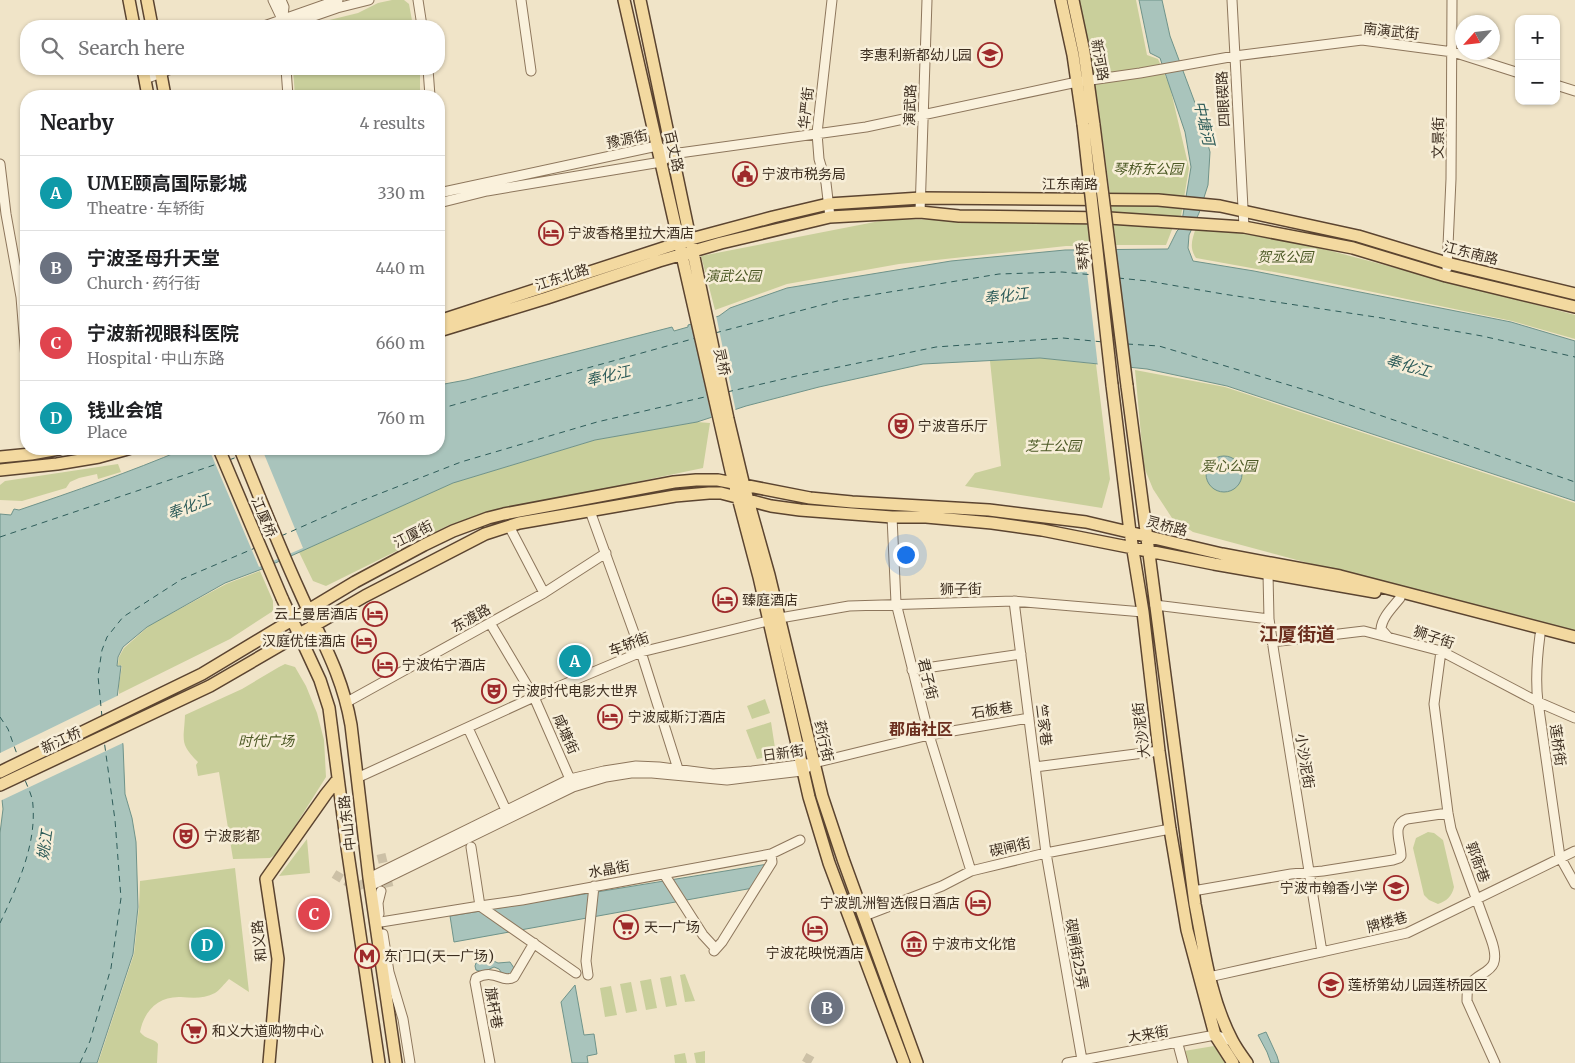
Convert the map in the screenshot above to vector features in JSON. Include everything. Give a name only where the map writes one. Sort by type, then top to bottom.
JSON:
[{"type":"main road","points":[[129,0],[133,20]]},
{"type":"main road","points":[[147,0],[151,20]]},
{"type":"main road","name":"百丈路","points":[[624,0],[661,162],[687,247],[697,270],[700,309]]},
{"type":"main road","name":"百丈路","points":[[640,0],[672,154],[687,247],[700,309]]},
{"type":"main road","name":"新河路","points":[[1061,0],[1083,81],[1089,125]]},
{"type":"main road","name":"新河路","points":[[1072,0],[1084,52],[1083,81]]},
{"type":"main road","points":[[144,75],[147,90]]},
{"type":"main road","points":[[164,75],[165,90]]},
{"type":"main road","name":"琴桥","points":[[1089,125],[1112,385]]},
{"type":"main road","name":"琴桥","points":[[1089,125],[1146,536]]},
{"type":"main road","name":"江东南路","points":[[687,247],[772,217],[828,204],[920,198],[1158,200],[1207,204],[1358,236],[1447,263],[1575,294]]},
{"type":"main road","name":"江东南路","points":[[687,247],[830,217],[920,212],[959,216],[1109,218],[1160,221],[1244,227],[1353,248],[1446,276],[1575,307]]},
{"type":"main road","name":"江东北路","points":[[445,319],[687,247]]},
{"type":"main road","name":"江东北路","points":[[445,330],[687,247]]},
{"type":"main road","name":"灵桥","points":[[700,309],[724,420]]},
{"type":"main road","name":"大沙泥街","points":[[1112,385],[1130,532],[1143,612],[1159,751],[1187,930],[1215,1035],[1233,1063]]},
{"type":"main road","name":"药行街","points":[[724,420],[774,619],[831,824],[917,1063]]},
{"type":"main road","points":[[0,457],[20,453]]},
{"type":"main road","points":[[0,470],[57,464],[106,455]]},
{"type":"main road","name":"江厦桥","points":[[222,455],[282,598]]},
{"type":"main road","name":"江厦桥","points":[[242,455],[298,589]]},
{"type":"main road","name":"江厦街","points":[[128,711],[202,674],[355,582],[424,545],[453,531],[488,518],[674,482],[708,480],[739,485]]},
{"type":"main road","name":"灵桥路","points":[[739,485],[810,498],[989,510],[1086,522],[1222,554],[1340,576],[1575,637]]},
{"type":"main road","points":[[299,634],[365,596],[485,534],[509,526],[698,493],[720,493],[743,498]]},
{"type":"main road","name":"灵桥路","points":[[743,498],[772,506],[790,508],[892,517],[926,517],[1042,530],[1400,598],[1575,645]]},
{"type":"main road","points":[[1146,536],[1193,891],[1209,978],[1232,1041],[1247,1063]]},
{"type":"main road","name":"中山东路","points":[[298,589],[336,668],[347,702],[396,1063]]},
{"type":"main road","name":"中山东路","points":[[282,598],[320,680],[329,708],[379,1063]]},
{"type":"main road","name":"药行街","points":[[774,619],[801,768],[817,827],[904,1063]]},
{"type":"main road","name":"新江桥","points":[[0,785],[210,686],[299,634]]},
{"type":"main road","name":"新江桥","points":[[0,772],[128,711]]},
{"type":"main road","name":"和义路","points":[[269,1063],[278,959],[266,879],[338,779]]},
{"type":"street","points":[[273,0],[281,20]]},
{"type":"street","points":[[281,0],[284,7],[283,20]]},
{"type":"street","points":[[292,20],[338,0]]},
{"type":"street","points":[[296,20],[369,0]]},
{"type":"street","points":[[418,0],[421,20]]},
{"type":"street","points":[[521,0],[532,71]]},
{"type":"street","name":"华严街","points":[[830,217],[826,183],[819,159],[817,133],[832,0]]},
{"type":"street","name":"演武路","points":[[920,212],[928,0]]},
{"type":"street","name":"四眼碶路","points":[[1232,0],[1244,227]]},
{"type":"street","name":"文景街","points":[[1446,276],[1451,179],[1452,0]]},
{"type":"street","name":"南演武街","points":[[672,154],[866,127],[1083,81],[1235,56],[1362,40],[1453,52],[1515,72]]},
{"type":"street","points":[[286,75],[288,90]]},
{"type":"street","points":[[428,75],[430,90]]},
{"type":"street","points":[[1560,86],[1575,91]]},
{"type":"street","name":"豫源街","points":[[445,192],[657,146],[672,154],[661,162],[487,191],[445,202]]},
{"type":"street","points":[[0,164],[6,214],[20,279]]},
{"type":"street","points":[[590,511],[641,652],[678,769]]},
{"type":"street","name":"君子街","points":[[892,517],[896,603],[928,735],[971,871]]},
{"type":"street","points":[[509,526],[544,593]]},
{"type":"street","name":"东渡路","points":[[347,702],[544,593],[606,553]]},
{"type":"street","name":"小沙泥街","points":[[1268,574],[1269,619],[1272,642],[1322,952]]},
{"type":"street","points":[[1389,638],[1381,629],[1382,624],[1400,598]]},
{"type":"street","name":"狮子街","points":[[774,619],[849,606],[896,603],[955,604],[1014,601],[1143,612]]},
{"type":"street","name":"竺家巷","points":[[1014,601],[1046,853]]},
{"type":"street","points":[[1155,605],[1269,619]]},
{"type":"street","name":"车轿街","points":[[357,778],[534,697],[641,652],[774,619]]},
{"type":"street","name":"咸塘街","points":[[490,623],[534,697],[570,779]]},
{"type":"street","name":"狮子街","points":[[1272,642],[1364,631],[1441,651],[1538,702],[1575,718]]},
{"type":"street","name":"莲桥街","points":[[1540,635],[1536,668],[1538,702],[1560,857],[1575,884]]},
{"type":"street","name":"郭衙巷","points":[[1441,651],[1434,704],[1448,813],[1476,899],[1495,948],[1495,958],[1490,969],[1473,980],[1467,990],[1467,1001],[1495,1063]]},
{"type":"street","points":[[912,670],[1021,654]]},
{"type":"street","name":"石板巷","points":[[814,763],[928,735],[1029,718]]},
{"type":"street","points":[[468,728],[506,810]]},
{"type":"street","points":[[1035,767],[1159,751]]},
{"type":"street","name":"日新街","points":[[370,882],[573,787],[606,777],[652,773],[726,780],[801,768],[814,763]]},
{"type":"street","name":"日新街","points":[[370,882],[506,810],[570,779],[604,771],[649,766],[713,774],[801,768]]},
{"type":"street","points":[[1193,891],[1308,871],[1323,871],[1399,858],[1401,852],[1398,826],[1401,822],[1407,819],[1448,813]]},
{"type":"street","name":"碶闸街","points":[[864,916],[942,886],[971,871],[1046,853],[1170,829]]},
{"type":"street","name":"水晶街","points":[[381,922],[666,877],[771,854],[800,840]]},
{"type":"street","points":[[471,847],[480,906],[576,973]]},
{"type":"street","name":"牌楼巷","points":[[1209,978],[1407,933],[1575,851]]},
{"type":"street","name":"碶闸街25弄","points":[[1046,853],[1082,1060]]},
{"type":"street","points":[[666,877],[714,949],[722,942],[772,862],[771,854]]},
{"type":"street","points":[[588,975],[586,961],[594,889]]},
{"type":"street","points":[[381,891],[378,903],[389,972],[403,1018],[410,1063]]},
{"type":"street","name":"旗杆巷","points":[[490,1063],[475,982],[476,978],[497,974],[504,979],[510,980],[514,977],[534,943]]},
{"type":"street","points":[[1215,1035],[1232,1041]]},
{"type":"street","name":"大来街","points":[[1067,1063],[1215,1035]]},
{"type":"street","points":[[1180,1048],[1183,1063]]},
{"type":"green space","points":[[404,0],[409,4],[412,20],[329,20],[358,13],[378,3]]},
{"type":"green space","name":"琴桥东公园","points":[[1078,0],[1136,0],[1147,55],[1158,59],[1170,87],[1189,168],[1179,228],[1173,227],[1166,245],[1116,245],[1096,92]]},
{"type":"green space","points":[[293,75],[420,75],[420,90],[295,90]]},
{"type":"green space","name":"演武公园","points":[[890,219],[1091,222],[1093,246],[1066,246],[899,264],[787,284],[715,310],[701,256]]},
{"type":"green space","name":"贺丞公园","points":[[1196,228],[1244,233],[1297,242],[1575,315],[1575,339],[1512,321],[1296,276],[1196,258],[1192,247],[1192,240]]},
{"type":"green space","name":"芝士公园","points":[[1040,358],[1096,364],[1110,479],[1102,508],[965,486],[975,473],[1001,466],[990,361]]},
{"type":"green space","name":"爱心公园","points":[[1135,370],[1225,387],[1575,503],[1575,635],[1193,532],[1172,518],[1153,489],[1144,467]]},
{"type":"green space","points":[[697,422],[710,423],[703,468],[493,512],[449,525],[326,586],[313,581],[299,552],[453,483],[595,440]]},
{"type":"green space","points":[[118,464],[121,472],[98,479],[97,474],[79,478],[70,482],[66,488],[22,501],[0,500],[0,485],[5,481]]},
{"type":"green space","points":[[260,571],[273,601],[273,611],[230,639],[119,694],[122,666],[118,665],[119,657],[124,648],[150,625],[226,584]]},
{"type":"green space","name":"时代广场","points":[[285,664],[295,667],[306,686],[317,713],[324,740],[326,777],[278,853],[270,858],[233,859],[219,772],[198,776],[196,765],[198,762],[185,746],[185,715],[242,689]]},
{"type":"green space","points":[[765,699],[770,713],[752,719],[747,706]]},
{"type":"green space","points":[[771,722],[775,748],[766,751],[766,757],[757,759],[746,730]]},
{"type":"green space","points":[[1428,832],[1434,833],[1443,840],[1454,887],[1449,898],[1438,904],[1429,900],[1424,895],[1413,848],[1416,838]]},
{"type":"green space","points":[[307,839],[310,873],[279,876]]},
{"type":"green space","points":[[235,868],[249,992],[229,979],[219,990],[211,995],[198,998],[173,997],[165,999],[153,1006],[149,1011],[140,1032],[158,1044],[157,1063],[98,1063],[134,954],[140,881]]},
{"type":"green space","points":[[685,974],[695,1001],[685,1002],[680,975]]},
{"type":"green space","points":[[671,976],[677,1005],[666,1007],[660,978]]},
{"type":"green space","points":[[651,979],[657,1008],[646,1010],[640,981]]},
{"type":"green space","points":[[631,982],[637,1011],[626,1013],[620,984]]},
{"type":"green space","points":[[611,986],[617,1015],[605,1017],[600,988]]},
{"type":"green space","points":[[1214,1046],[1225,1063],[1187,1063],[1184,1051]]},
{"type":"green space","points":[[705,1051],[705,1063],[696,1063],[694,1053]]},
{"type":"green space","points":[[685,1053],[687,1063],[675,1063],[674,1055]]},
{"type":"water","points":[[1139,0],[1162,0],[1170,36],[1201,119],[1210,152],[1208,185],[1199,213],[1189,235],[1188,248],[1193,261],[1254,271],[1511,322],[1575,341],[1575,501],[1227,386],[1147,369],[1040,358],[923,364],[819,387],[746,406],[697,422],[595,440],[453,483],[262,569],[225,583],[147,627],[123,647],[118,657],[117,666],[121,666],[116,706],[123,745],[125,794],[136,842],[138,907],[133,954],[97,1063],[0,1063],[0,833],[3,809],[0,781],[0,514],[11,515],[14,509],[19,510],[170,455],[445,455],[445,384],[672,327],[674,331],[719,316],[730,308],[787,288],[951,261],[1065,250],[1168,249],[1181,227],[1191,167],[1185,132],[1160,58],[1150,53]]},
{"type":"water","points":[[1224,456],[1231,457],[1237,461],[1241,467],[1241,481],[1237,487],[1231,491],[1224,492],[1217,491],[1211,487],[1207,481],[1206,474],[1207,467],[1211,461],[1217,457]]},
{"type":"water","points":[[768,864],[753,888],[454,942],[450,916]]},
{"type":"water","points":[[485,957],[498,963],[510,962],[514,968],[511,975],[503,975],[499,969],[494,967],[483,972],[476,970],[476,963]]},
{"type":"water","points":[[575,985],[584,1035],[594,1034],[597,1054],[587,1056],[588,1063],[572,1063],[561,1002]]},
{"type":"water","points":[[1266,1032],[1279,1063],[1271,1063],[1258,1035]]},
{"type":"pier","points":[[1084,247],[1116,247],[1130,370],[1098,367]]},
{"type":"pier","points":[[716,315],[736,412],[712,419],[691,321]]},
{"type":"pier","points":[[212,455],[264,455],[303,548],[259,567]]},
{"type":"pier","points":[[119,695],[118,705],[125,742],[0,801],[0,753]]},
{"type":"ferry route","points":[[715,333],[841,300],[999,274],[1062,272],[1094,275]]},
{"type":"ferry route","points":[[1118,278],[1148,281],[1382,318],[1482,336],[1575,357]]},
{"type":"ferry route","points":[[445,407],[696,338]]},
{"type":"ferry route","points":[[727,392],[936,347],[1063,338],[1103,342]]},
{"type":"ferry route","points":[[1127,344],[1159,346],[1312,392],[1575,482]]},
{"type":"ferry route","points":[[281,536],[353,504],[461,462],[597,422],[709,396]]},
{"type":"ferry route","points":[[229,460],[237,457]]},
{"type":"ferry route","points":[[0,537],[220,463]]},
{"type":"ferry route","points":[[102,717],[98,676],[102,650],[107,637],[123,617],[182,579],[255,548]]},
{"type":"ferry route","points":[[0,717],[8,729],[18,757]]},
{"type":"ferry route","points":[[80,1063],[90,1041],[111,968],[121,898],[115,820],[104,740]]},
{"type":"ferry route","points":[[0,923],[19,881],[32,836],[33,803],[25,780]]},
{"type":"tunnel","points":[[381,854],[389,887]]},
{"type":"tunnel","points":[[334,874],[356,887],[374,879]]},
{"type":"tunnel","points":[[806,1063],[811,1054]]},
{"type":"place","name":"李惠利新都幼儿园","points":[[990,55]]},
{"type":"place","name":"宁波市税务局","points":[[745,174]]},
{"type":"place","name":"宁波香格里拉大酒店","points":[[551,233]]},
{"type":"place","name":"宁波音乐厅","points":[[901,426]]},
{"type":"place","name":"臻庭酒店","points":[[725,600]]},
{"type":"place","name":"云上曼居酒店","points":[[375,614]]},
{"type":"place","name":"汉庭优佳酒店","points":[[364,641]]},
{"type":"place","name":"UME颐高国际影城","points":[[575,661]]},
{"type":"place","name":"宁波佑宁酒店","points":[[385,665]]},
{"type":"place","name":"宁波时代电影大世界","points":[[494,691]]},
{"type":"place","name":"宁波威斯汀酒店","points":[[610,717]]},
{"type":"place","name":"宁波影都","points":[[186,836]]},
{"type":"place","name":"宁波市翰香小学","points":[[1396,888]]},
{"type":"place","name":"宁波凯洲智选假日酒店","points":[[978,903]]},
{"type":"place","name":"宁波新视眼科医院","points":[[314,914]]},
{"type":"place","name":"天一广场","points":[[626,927]]},
{"type":"place","name":"宁波花映悦酒店","points":[[815,929]]},
{"type":"place","name":"宁波市文化馆","points":[[914,944]]},
{"type":"place","name":"钱业会馆","points":[[207,945]]},
{"type":"place","name":"东门口(天一广场)","points":[[367,956]]},
{"type":"place","name":"莲桥第幼儿园莲桥园区","points":[[1331,985]]},
{"type":"place","name":"宁波圣母升天堂","points":[[827,1008]]},
{"type":"place","name":"和义大道购物中心","points":[[194,1031]]},
{"type":"district","name":"江厦街道","points":[[1297,634]]},
{"type":"district","name":"郡庙社区","points":[[921,729]]},
{"type":"water label","name":"中塘河","points":[[1204,123]]},
{"type":"water label","name":"奉化江","points":[[1006,296]]},
{"type":"water label","name":"奉化江","points":[[1408,366]]},
{"type":"water label","name":"奉化江","points":[[608,376]]},
{"type":"water label","name":"奉化江","points":[[189,507]]},
{"type":"water label","name":"姚江","points":[[45,845]]}]
